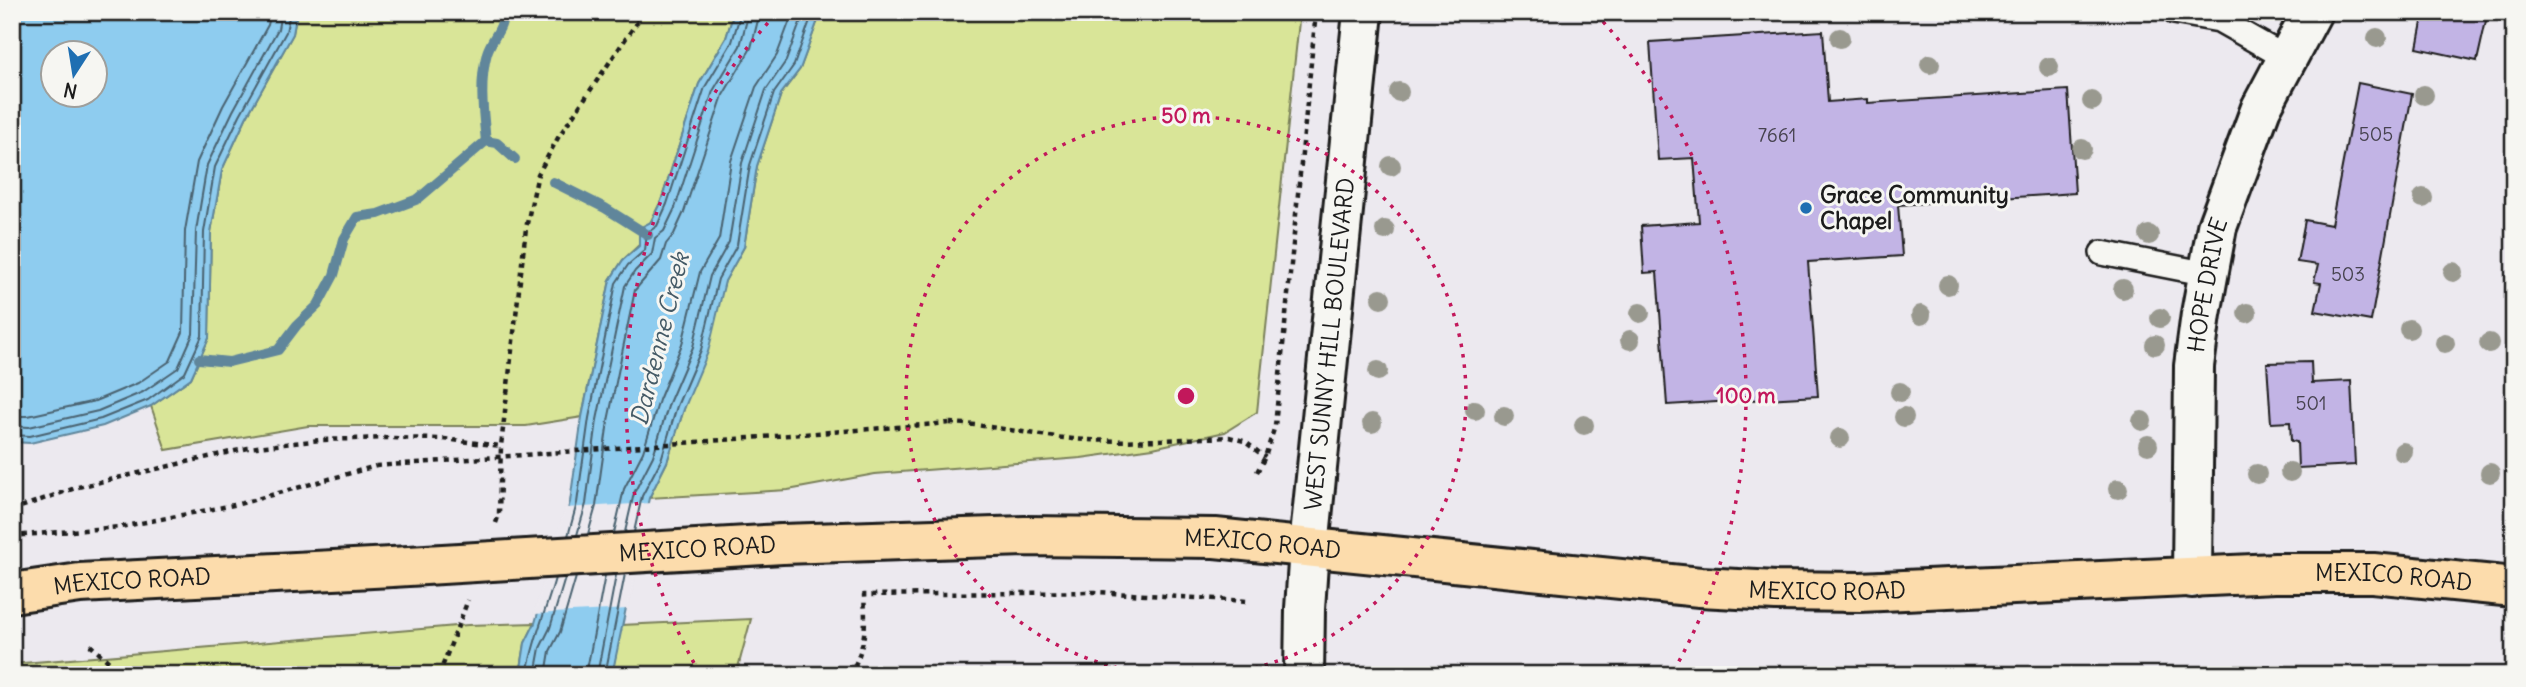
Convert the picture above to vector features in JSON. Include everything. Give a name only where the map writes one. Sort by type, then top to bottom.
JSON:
[{"type":"main road","name":"MEXICO ROAD","points":[[12,593],[80,583],[782,544],[1012,537],[1215,538],[1700,587],[1776,591],[1860,592],[2275,573],[2372,573],[2514,587]]},
{"type":"street","name":"WEST SUNNY HILL BOULEVARD","points":[[1304,675],[1309,547],[1363,12]]},
{"type":"street","name":"HOPE DRIVE","points":[[2192,578],[2194,366],[2217,228],[2261,108],[2312,12]]},
{"type":"lane","points":[[2174,12],[2219,20],[2288,59]]},
{"type":"lane","points":[[2102,253],[2208,274]]},
{"type":"path","points":[[495,526],[499,514],[501,446],[526,228],[538,174],[559,136],[644,12]]},
{"type":"path","points":[[1257,472],[1275,426],[1316,12]]},
{"type":"path","points":[[12,536],[120,527],[239,504],[376,466],[950,423],[984,425],[1072,439],[1118,441],[1229,438],[1244,441],[1265,457]]},
{"type":"path","points":[[12,510],[78,487],[248,448],[321,440],[386,438],[444,439],[501,446]]},
{"type":"path","points":[[850,675],[861,654],[866,625],[864,595],[1096,592],[1248,601]]},
{"type":"path","points":[[439,675],[469,597]]},
{"type":"path","points":[[90,645],[117,669],[140,675]]},
{"type":"green space","points":[[297,12],[734,12],[726,38],[699,84],[661,201],[639,245],[623,260],[610,280],[582,417],[526,426],[308,426],[166,450],[151,406],[191,378],[209,338],[211,232],[222,170],[246,118],[293,34]]},
{"type":"green space","points":[[821,12],[1300,12],[1257,412],[1225,432],[1153,448],[1081,458],[875,474],[788,490],[649,498],[667,462],[725,281],[744,247],[757,166],[781,94],[800,69]]},
{"type":"green space","points":[[751,619],[736,675],[612,675],[621,625]]},
{"type":"green space","points":[[535,623],[525,643],[520,675],[12,675],[12,664],[468,625]]},
{"type":"water","points":[[12,12],[297,12],[293,34],[246,118],[222,170],[211,232],[209,338],[191,378],[151,406],[103,426],[30,443],[12,442]]},
{"type":"water","name":"Dardenne Creek","points":[[734,12],[821,12],[800,69],[781,94],[757,166],[744,247],[725,281],[708,352],[684,409],[667,462],[649,498],[612,675],[520,675],[525,643],[535,623],[570,502],[582,417],[610,280],[623,260],[639,246],[639,228],[651,222],[661,201],[699,84],[726,38]]},
{"type":"pier","points":[[651,503],[628,609],[534,614],[565,508]]},
{"type":"building","points":[[2424,12],[2488,12],[2477,61],[2417,48]]},
{"type":"building","points":[[1823,31],[1828,102],[1868,99],[1868,103],[2068,90],[2075,193],[1898,205],[1902,256],[1808,262],[1818,396],[1667,405],[1657,272],[1644,273],[1641,226],[1699,222],[1694,158],[1658,160],[1650,42]]},
{"type":"building","points":[[2358,83],[2412,94],[2371,321],[2315,311],[2321,283],[2314,282],[2318,265],[2297,262],[2305,220],[2331,225]]},
{"type":"building","points":[[2311,362],[2312,383],[2351,381],[2355,465],[2298,468],[2297,442],[2291,441],[2290,422],[2271,423],[2267,363]]},
{"type":"waterway","points":[[486,141],[483,75],[487,53],[502,23],[503,12]]},
{"type":"waterway","points":[[199,359],[229,362],[278,350],[297,325],[318,305],[334,275],[344,239],[357,217],[378,214],[418,199],[486,141],[497,143],[515,159]]},
{"type":"waterway","points":[[553,182],[605,208],[648,235]]},
{"type":"place","name":"Grace Community Chapel","points":[[1806,208]]}]
